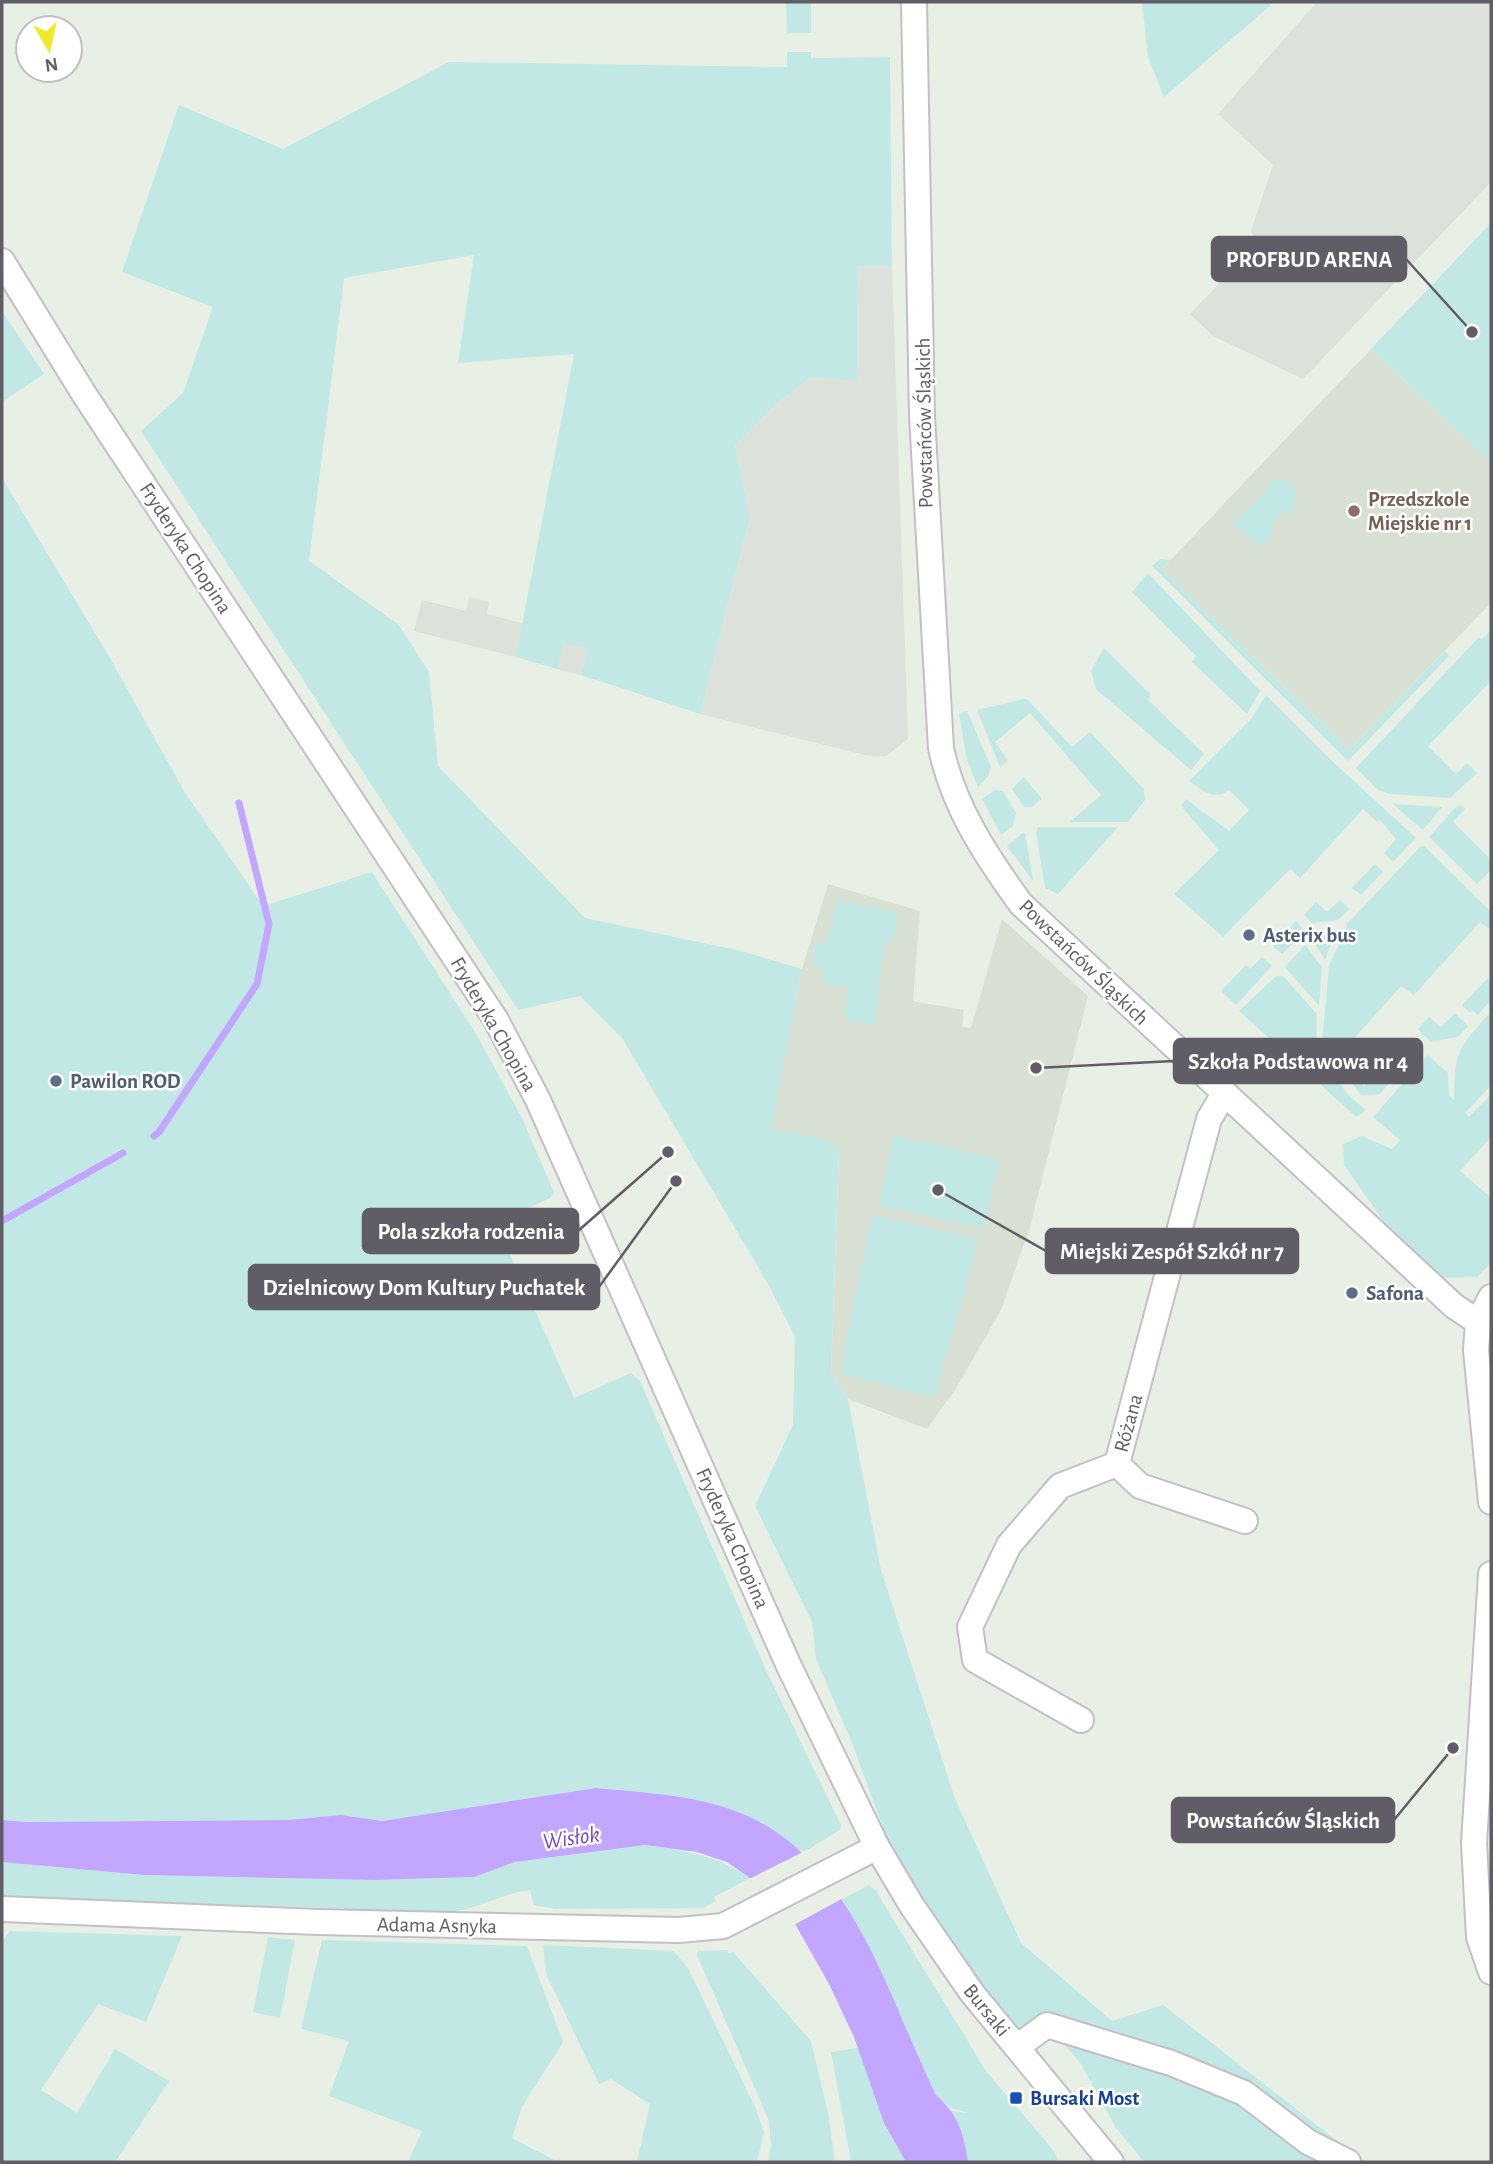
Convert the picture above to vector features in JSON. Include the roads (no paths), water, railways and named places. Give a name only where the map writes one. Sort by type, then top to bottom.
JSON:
[{"type":"street","name":"Powstańców Śląskich","points":[[914,2],[928,547],[941,747],[947,779],[984,853],[1021,904],[1454,1306],[1478,1322]]},
{"type":"street","name":"Fryderyka Chopina","points":[[2,261],[84,394],[496,1020],[543,1110],[788,1664],[867,1852]]},
{"type":"street","name":"Różana","points":[[1081,1720],[975,1660],[970,1628],[1009,1545],[1060,1486],[1117,1464],[1209,1119],[1224,1094]]},
{"type":"street","points":[[1491,1297],[1478,1322],[1476,1350],[1491,1502]]},
{"type":"street","points":[[1117,1464],[1140,1486],[1245,1521]]},
{"type":"street","points":[[1491,1574],[1474,1843],[1479,1937],[1491,1972]]},
{"type":"street","name":"Adama Asnyka","points":[[2,1909],[504,1927],[680,1930],[723,1926],[867,1852]]},
{"type":"street","name":"Bursaki","points":[[867,1852],[912,1906],[964,1983],[1111,2162]]},
{"type":"street","points":[[1017,2047],[1047,2025],[1171,2063],[1244,2093],[1308,2142],[1348,2162]]},
{"type":"water","name":"Wisłok","points":[[596,1788],[672,1796],[717,1805],[762,1823],[799,1850],[830,1884],[856,1923],[878,1965],[936,2095],[959,2125],[968,2162],[906,2162],[884,2123],[854,2037],[829,1984],[794,1922],[750,1878],[727,1862],[697,1852],[645,1845],[515,1862],[474,1877],[374,1880],[144,1875],[2,1862],[2,1820],[288,1820],[341,1815],[382,1821]]},
{"type":"waterway","points":[[154,1136],[257,984],[269,924],[239,803]]},
{"type":"waterway","points":[[2,1221],[123,1153]]},
{"type":"place","name":"PROFBUD ARENA","points":[[1472,332]]},
{"type":"place","name":"Przedszkole Miejskie nr 1","points":[[1354,511]]},
{"type":"place","name":"Asterix bus","points":[[1249,935]]},
{"type":"place","name":"Szkoła Podstawowa nr 4","points":[[1036,1068]]},
{"type":"place","name":"Pawilon ROD","points":[[56,1081]]},
{"type":"place","name":"Pola szkoła rodzenia","points":[[668,1152]]},
{"type":"place","name":"Dzielnicowy Dom Kultury Puchatek","points":[[676,1181]]},
{"type":"place","name":"Miejski Zespół Szkół nr 7","points":[[938,1190]]},
{"type":"place","name":"Safona","points":[[1352,1293]]},
{"type":"place","name":"Powstańców Śląskich","points":[[1453,1748]]},
{"type":"place","name":"Bursaki Most","points":[[1016,2098]]}]
